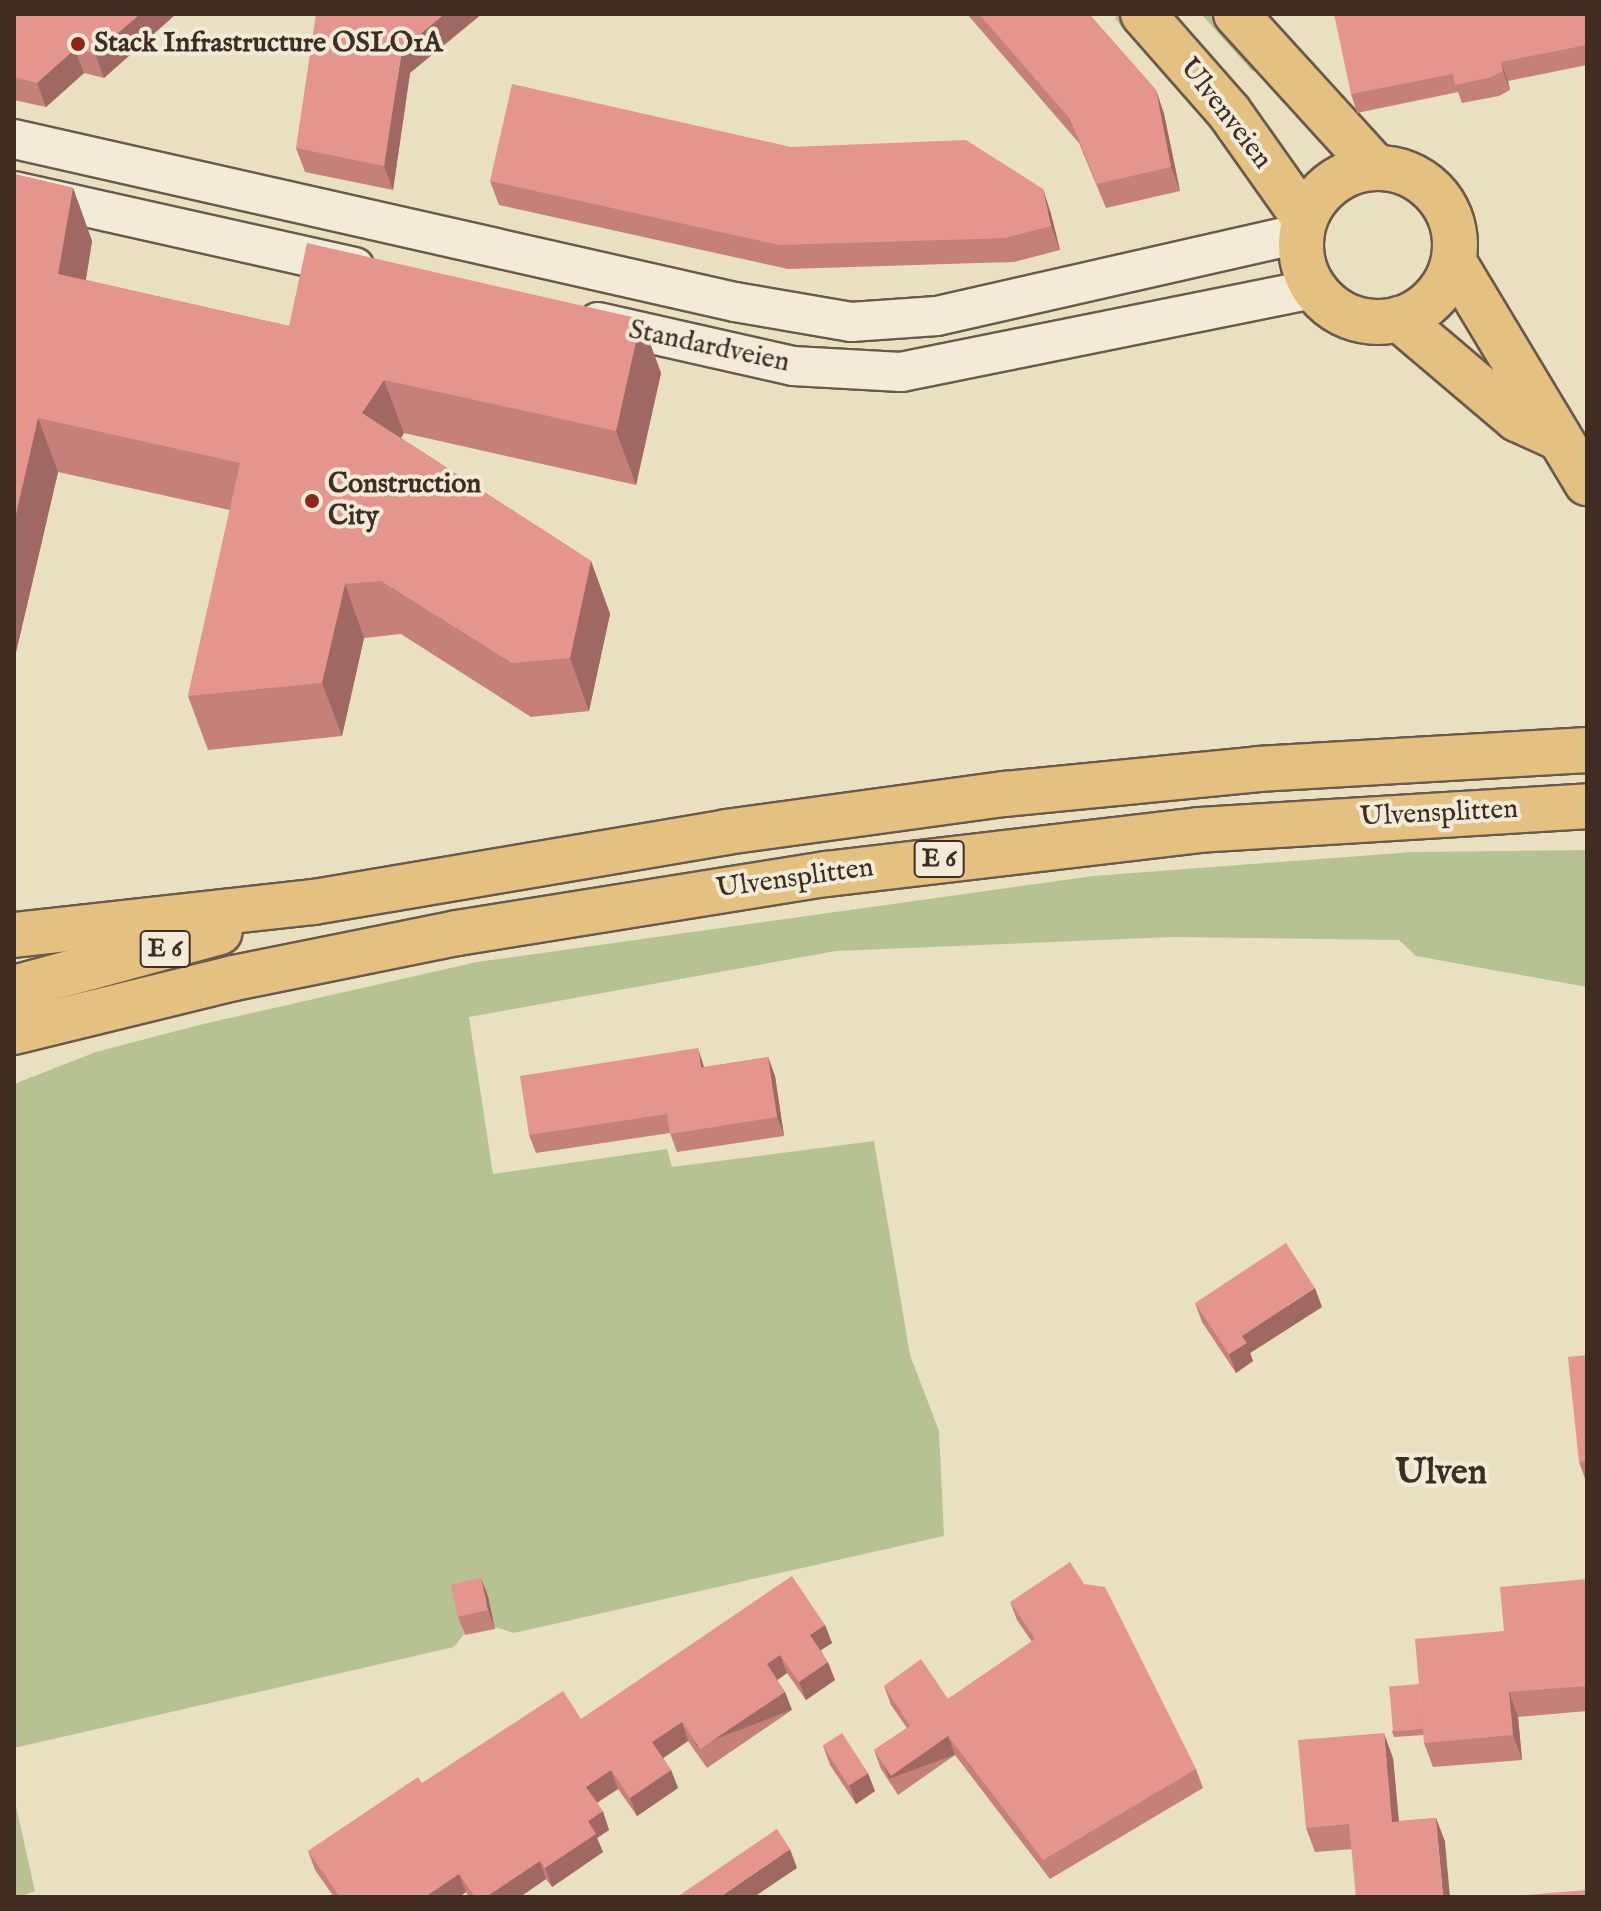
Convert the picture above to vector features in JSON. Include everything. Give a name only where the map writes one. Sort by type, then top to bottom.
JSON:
[{"type":"main road","name":"Ulvenveien","points":[[1143,14],[1229,112],[1302,226]]},
{"type":"main road","points":[[1236,14],[1375,167],[1412,176],[1437,194],[1454,230],[1454,262],[1432,301],[1399,319],[1372,322],[1350,317],[1314,289],[1302,264],[1302,226],[1332,183],[1375,167]]},
{"type":"main road","points":[[1454,262],[1539,402],[1554,436],[1587,483]]},
{"type":"main road","points":[[1399,319],[1517,419],[1554,436]]},
{"type":"main road","name":"Ulvensplitten","points":[[314,902],[726,832],[1005,794],[1273,768],[1587,750]]},
{"type":"main road","name":"Ulvensplitten","points":[[155,1000],[457,933],[826,874],[1198,830],[1587,806]]},
{"type":"main road","name":"E 6","points":[[14,935],[314,902]]},
{"type":"main road","name":"E 6","points":[[14,988],[314,902]]},
{"type":"main road","name":"E 6","points":[[14,1032],[155,1000]]},
{"type":"main road","name":"E 6","points":[[14,1051],[155,1000]]},
{"type":"street","name":"Standardveien","points":[[14,139],[735,302],[851,322],[937,316],[1302,226]]},
{"type":"street","points":[[14,191],[387,274]]},
{"type":"street","name":"Standardveien","points":[[567,315],[793,366],[901,372],[1314,289]]},
{"type":"green space","points":[[1117,14],[1168,58],[1212,108],[1201,117],[1115,19]]},
{"type":"green space","points":[[1201,14],[1218,14],[1262,64],[1253,72]]},
{"type":"green space","points":[[1587,850],[1587,987],[1416,956],[1399,940],[1173,937],[836,951],[469,1017],[493,1174],[667,1149],[672,1167],[874,1141],[910,1355],[939,1431],[944,1536],[514,1633],[495,1627],[488,1596],[458,1603],[464,1634],[454,1647],[14,1748],[14,1084],[96,1052],[199,1025],[477,962],[1093,876],[1413,852]]},
{"type":"green space","points":[[14,1797],[35,1891],[19,1897],[14,1897]]},
{"type":"building","points":[[14,14],[140,14],[95,53],[75,49],[37,83],[14,77]]},
{"type":"building","points":[[316,14],[444,14],[402,49],[384,166],[296,148]]},
{"type":"building","points":[[979,14],[1089,14],[1156,90],[1171,167],[1097,184],[1070,119]]},
{"type":"building","points":[[1334,14],[1587,14],[1587,45],[1501,62],[1503,71],[1492,77],[1455,85],[1453,74],[1351,94]]},
{"type":"building","points":[[512,84],[791,147],[966,140],[1043,189],[1051,226],[1005,238],[779,245],[490,181]]},
{"type":"building","name":"Construction City","points":[[14,174],[73,188],[58,274],[289,326],[307,243],[641,319],[616,431],[384,380],[362,413],[591,561],[570,658],[512,663],[381,581],[345,584],[322,683],[188,696],[240,463],[38,418],[14,523]]},
{"type":"building","points":[[698,1048],[701,1068],[768,1057],[777,1117],[670,1134],[667,1114],[529,1135],[520,1076]]},
{"type":"building","points":[[1286,1243],[1315,1288],[1242,1336],[1247,1343],[1229,1354],[1195,1303]]},
{"type":"building","points":[[1587,1355],[1587,1461],[1579,1462],[1568,1357]]},
{"type":"building","points":[[1070,1562],[1084,1584],[1105,1587],[1196,1769],[1043,1860],[948,1736],[891,1776],[874,1750],[910,1726],[884,1686],[921,1659],[948,1699],[1035,1639],[1010,1602]]},
{"type":"building","points":[[792,1576],[825,1625],[810,1635],[828,1662],[799,1682],[780,1655],[767,1664],[785,1692],[700,1749],[682,1722],[652,1742],[671,1770],[630,1798],[611,1770],[586,1787],[603,1811],[588,1821],[596,1834],[545,1868],[540,1861],[486,1897],[475,1897],[459,1874],[425,1897],[340,1897],[308,1851],[418,1777],[422,1783],[563,1691],[581,1719]]},
{"type":"building","points":[[481,1578],[488,1610],[458,1617],[451,1584]]},
{"type":"building","points":[[1587,1579],[1587,1686],[1509,1692],[1513,1735],[1424,1743],[1415,1639],[1504,1631],[1500,1587]]},
{"type":"building","points":[[1419,1684],[1423,1729],[1393,1731],[1389,1687]]},
{"type":"building","points":[[842,1733],[868,1773],[849,1786],[823,1746]]},
{"type":"building","points":[[1384,1733],[1392,1822],[1436,1818],[1443,1897],[1356,1897],[1349,1824],[1306,1828],[1298,1740]]},
{"type":"building","points":[[777,1829],[790,1849],[720,1897],[677,1897]]},
{"type":"building","points":[[1587,1890],[1587,1897],[1526,1895]]},
{"type":"place","name":"Stack Infrastructure OSLO1A","points":[[78,44]]},
{"type":"place","name":"Construction City","points":[[312,501]]},
{"type":"district","name":"Ulven","points":[[1441,1474]]}]
